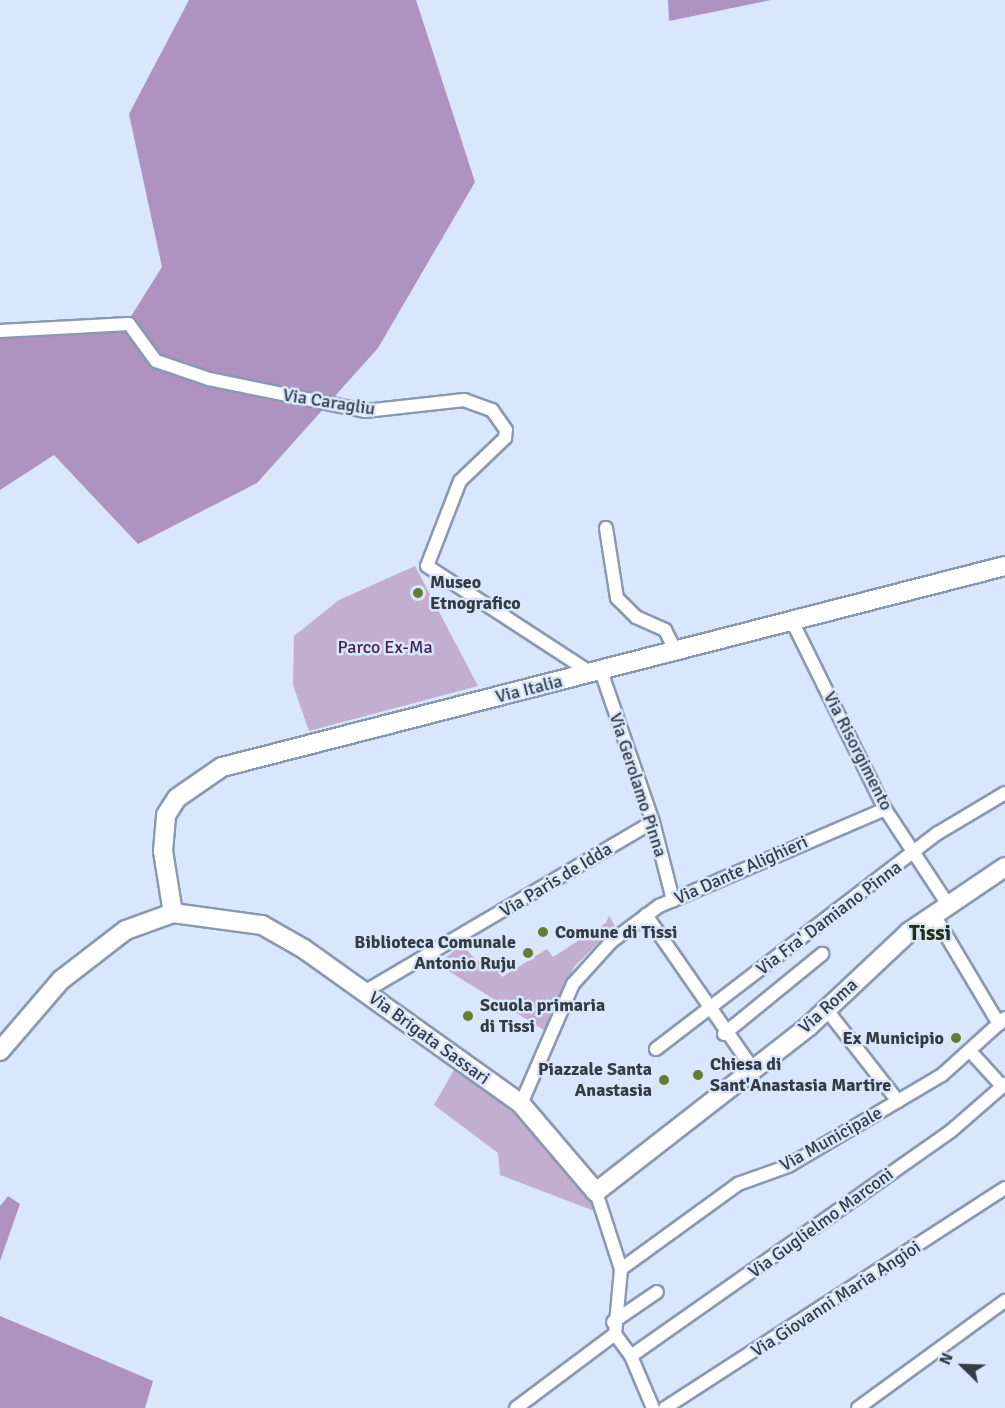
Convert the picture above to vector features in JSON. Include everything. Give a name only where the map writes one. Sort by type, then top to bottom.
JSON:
[{"type":"main road","name":"Via Italia","points":[[173,913],[163,851],[166,816],[196,781],[252,757],[792,623],[1005,566]]},
{"type":"main road","name":"Via Roma","points":[[596,1192],[753,1069],[941,911],[1005,867]]},
{"type":"main road","name":"Via Brigata Sassari","points":[[0,1051],[92,952],[126,930],[173,913],[262,925],[364,992],[521,1104],[596,1192]]},
{"type":"street","name":"Via Caragliu","points":[[0,331],[129,324],[156,361],[209,379],[365,411],[464,400],[492,410],[506,430],[505,438],[460,481],[428,566],[596,672]]},
{"type":"street","points":[[606,528],[617,598],[636,617],[665,630],[676,652]]},
{"type":"street","name":"Via Risorgimento","points":[[792,623],[885,809],[917,851],[941,911],[1002,1021]]},
{"type":"street","name":"Via Gerolamo Pinna","points":[[596,672],[653,822],[673,900]]},
{"type":"street","name":"Via Fra' Damiano Pinna","points":[[656,1049],[705,1008],[917,851],[1005,793]]},
{"type":"street","name":"Via Dante Alighieri","points":[[521,1104],[573,984],[612,941],[646,915],[673,900],[885,809]]},
{"type":"street","name":"Via Paris de Idda","points":[[364,992],[653,822]]},
{"type":"street","points":[[646,915],[705,1008],[753,1069]]},
{"type":"street","points":[[724,1034],[822,954]]},
{"type":"street","points":[[826,1009],[898,1101]]},
{"type":"street","name":"Via Municipale","points":[[621,1269],[738,1184],[788,1166],[898,1101],[970,1052],[1002,1021]]},
{"type":"street","points":[[970,1052],[1004,1085]]},
{"type":"street","name":"Via Guglielmo Marconi","points":[[631,1356],[951,1131],[1004,1085]]},
{"type":"street","name":"Via Giovanni Maria Angioi","points":[[665,1408],[1005,1188]]},
{"type":"street","points":[[596,1192],[621,1269],[614,1328],[631,1356],[653,1408]]},
{"type":"street","points":[[516,1408],[657,1292]]},
{"type":"street","points":[[858,1408],[1005,1301]]},
{"type":"green space","name":"Parco Ex-Ma","points":[[415,566],[478,686],[309,731],[293,685],[294,636],[339,600]]},
{"type":"green space","points":[[609,916],[615,926],[574,967],[544,1030],[437,964],[462,945],[477,961],[488,955],[502,977],[547,949],[553,957],[606,923]]},
{"type":"green space","points":[[454,1070],[494,1092],[589,1194],[597,1212],[500,1175],[498,1153],[434,1105]]},
{"type":"shaded area","points":[[189,0],[416,0],[475,182],[378,348],[257,483],[138,544],[54,455],[0,490],[0,337],[130,318],[162,267],[129,114]]},
{"type":"shaded area","points":[[668,0],[771,0],[669,21]]},
{"type":"shaded area","points":[[8,1196],[20,1204],[0,1261],[0,1206]]},
{"type":"shaded area","points":[[0,1316],[153,1381],[145,1408],[0,1408]]},
{"type":"place","name":"Museo Etnografico","points":[[418,593]]},
{"type":"place","name":"Comune di Tissi","points":[[543,932]]},
{"type":"place","name":"Biblioteca Comunale Antonio Ruju","points":[[528,953]]},
{"type":"place","name":"Scuola primaria di Tissi","points":[[468,1016]]},
{"type":"place","name":"Ex Municipio","points":[[956,1038]]},
{"type":"place","name":"Chiesa di Sant'Anastasia Martire","points":[[698,1075]]},
{"type":"place","name":"Piazzale Santa Anastasia","points":[[664,1080]]},
{"type":"district","name":"Tissi","points":[[930,933]]}]
